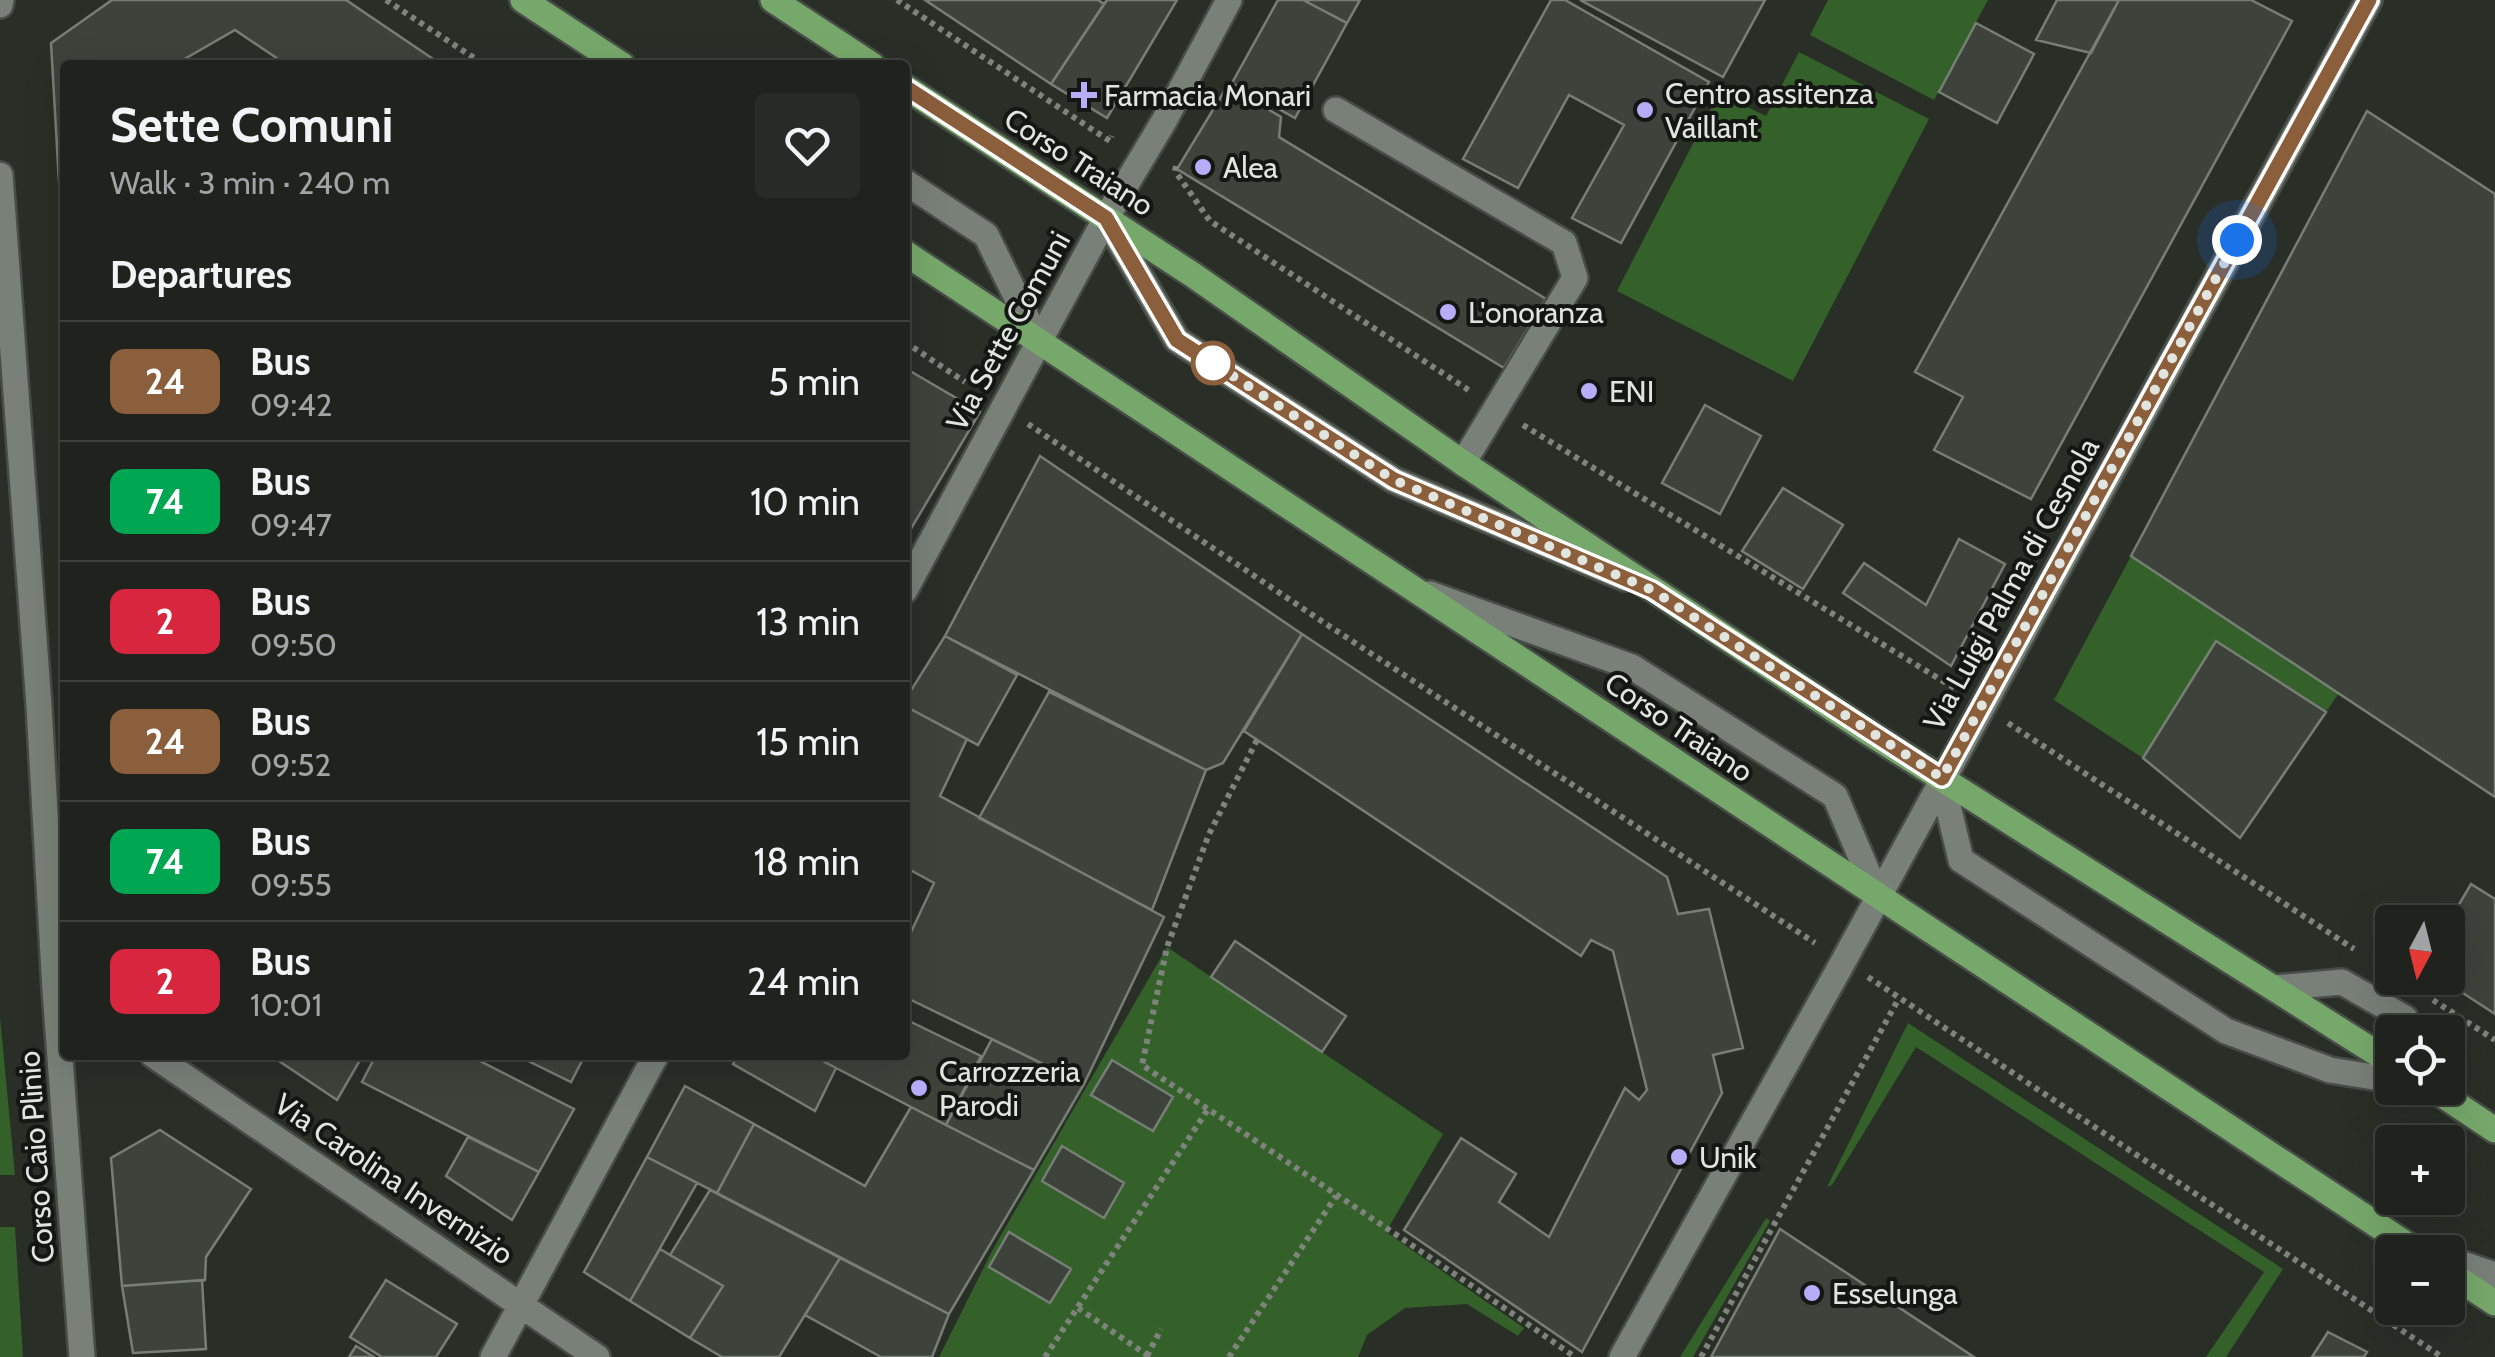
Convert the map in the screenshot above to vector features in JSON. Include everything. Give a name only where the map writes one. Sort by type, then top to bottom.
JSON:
[{"type":"main road","points":[[523,0],[620,60]]},
{"type":"main road","points":[[773,0],[864,60]]},
{"type":"main road","name":"Corso Traiano","points":[[910,90],[1194,275],[1652,590],[2375,1052]]},
{"type":"main road","name":"Corso Traiano","points":[[910,256],[2395,1235]]},
{"type":"main road","points":[[2458,1105],[2495,1130]]},
{"type":"main road","points":[[2465,1283],[2495,1303]]},
{"type":"street","name":"Via Sette Comuni","points":[[910,581],[1229,0]]},
{"type":"street","name":"Via Luigi Palma di Cesnola","points":[[1622,1357],[2368,0]]},
{"type":"street","points":[[1336,110],[1564,243],[1575,278],[1463,463]]},
{"type":"street","name":"Corso Caio Plinio","points":[[0,174],[60,993]]},
{"type":"street","points":[[910,185],[986,235],[1039,342]]},
{"type":"street","points":[[1106,218],[1177,340],[1394,480],[1652,590]]},
{"type":"street","points":[[1406,585],[1632,667],[1835,796],[1878,897]]},
{"type":"street","points":[[1942,778],[1961,860],[2226,1030],[2330,1070],[2375,1077]]},
{"type":"street","points":[[2274,988],[2342,982],[2401,1015]]},
{"type":"street","name":"Corso Caio Plinio","points":[[64,1060],[82,1357]]},
{"type":"street","name":"Via Carolina Invernizio","points":[[160,1060],[598,1357]]},
{"type":"street","points":[[492,1357],[653,1060]]},
{"type":"street","points":[[2465,1265],[2495,1275]]},
{"type":"path","points":[[386,0],[477,60]]},
{"type":"path","points":[[897,0],[1101,136],[1110,140],[1116,130]]},
{"type":"path","points":[[1177,160],[1175,171],[1210,221],[1494,408],[1960,691]]},
{"type":"path","points":[[910,345],[966,382]]},
{"type":"path","points":[[1022,420],[1826,950]]},
{"type":"path","points":[[2013,726],[2359,952]]},
{"type":"path","points":[[1257,740],[1209,834],[1168,948],[1142,1066],[1336,1196],[1388,1226],[1575,1357]]},
{"type":"path","points":[[1702,1357],[1899,998],[2442,1357]]},
{"type":"path","points":[[2430,998],[2495,1040]]},
{"type":"path","points":[[1045,1357],[1208,1109]]},
{"type":"path","points":[[1229,1357],[1336,1196]]},
{"type":"path","points":[[1078,1308],[1148,1356],[1160,1329]]},
{"type":"green space","points":[[1828,0],[1988,0],[1934,100],[1810,35]]},
{"type":"green space","points":[[1799,52],[1929,119],[1793,381],[1617,291],[1719,93],[1766,116]]},
{"type":"green space","points":[[2131,556],[2339,693],[2240,838],[2325,712],[2216,641],[2143,758],[2054,700]]},
{"type":"green space","points":[[1167,947],[1443,1134],[1386,1232],[1524,1328],[1518,1336],[1467,1304],[1405,1308],[1367,1335],[1358,1357],[939,1357],[993,1249]]},
{"type":"green space","points":[[0,1017],[15,1175],[0,1175]]},
{"type":"green space","points":[[1908,1023],[2283,1269],[2226,1357],[2206,1357],[2264,1272],[1916,1047],[1832,1185],[1827,1187]]},
{"type":"green space","points":[[1766,1218],[1770,1221],[1693,1357],[1680,1357]]},
{"type":"green space","points":[[0,1227],[15,1227],[23,1357],[0,1357]]},
{"type":"building","points":[[112,0],[346,0],[435,60],[280,60],[235,30],[183,60],[60,60],[60,182],[51,43]]},
{"type":"building","points":[[925,0],[1098,0],[1104,4],[1051,84]]},
{"type":"building","points":[[1107,0],[1177,0],[1107,118],[1051,84]]},
{"type":"building","points":[[1278,0],[1303,0],[1347,23],[1295,118],[1232,83]]},
{"type":"building","points":[[1303,0],[1360,0],[1347,23]]},
{"type":"building","name":"Centro assitenza Vaillant","points":[[1551,0],[1565,0],[1709,82],[1621,243],[1572,218],[1624,125],[1569,95],[1518,188],[1463,159]]},
{"type":"building","points":[[1580,0],[1765,0],[1723,77]]},
{"type":"building","points":[[2057,0],[2119,0],[2091,53],[2036,40]]},
{"type":"building","points":[[2119,0],[2251,0],[2292,21],[2031,499],[1934,450],[1963,397],[1915,372]]},
{"type":"building","points":[[1976,23],[2034,54],[1997,123],[1939,92]]},
{"type":"building","points":[[1228,85],[1281,117],[1279,137],[1546,299],[1504,368],[1177,169]]},
{"type":"building","points":[[2367,111],[2495,194],[2495,797],[2131,556]]},
{"type":"building","points":[[910,371],[980,412],[910,531]]},
{"type":"building","points":[[1705,405],[1761,436],[1720,514],[1662,483]]},
{"type":"building","points":[[1040,456],[1302,634],[1223,763],[1206,770],[945,636]]},
{"type":"building","points":[[1783,488],[1843,525],[1803,589],[1742,551]]},
{"type":"building","points":[[1959,539],[2005,564],[1951,666],[1843,593],[1864,563],[1926,605]]},
{"type":"building","points":[[1302,634],[1667,877],[1678,914],[1709,909],[1743,1048],[1713,1055],[1722,1093],[1582,1352],[1404,1230],[1461,1138],[1516,1174],[1499,1202],[1549,1237],[1625,1088],[1639,1100],[1647,1090],[1613,951],[1591,940],[1581,956],[1244,731]]},
{"type":"building","points":[[945,636],[1017,675],[978,745],[910,709],[910,692]]},
{"type":"building","points":[[2216,641],[2326,712],[2240,838],[2143,758]]},
{"type":"building","points":[[1049,692],[1206,770],[1152,910],[979,818]]},
{"type":"building","points":[[910,709],[967,739],[940,796],[1164,917],[1084,1084],[910,999],[910,934],[934,883],[910,870]]},
{"type":"building","points":[[2471,884],[2495,899],[2495,1014],[2465,994],[2465,905],[2459,905]]},
{"type":"building","points":[[1235,941],[1346,1016],[1322,1052],[1211,977]]},
{"type":"building","name":"Carrozzeria Parodi","points":[[910,1021],[981,1056],[946,1125],[821,1060],[910,1060]]},
{"type":"building","points":[[992,1039],[1084,1084],[1034,1170],[946,1125]]},
{"type":"building","points":[[277,1060],[360,1060],[337,1100]]},
{"type":"building","points":[[373,1060],[478,1060],[574,1109],[539,1172],[362,1082]]},
{"type":"building","points":[[526,1060],[582,1060],[571,1082]]},
{"type":"building","points":[[736,1060],[821,1060],[836,1068],[815,1111],[733,1064]]},
{"type":"building","points":[[1112,1060],[1173,1097],[1153,1131],[1091,1095]]},
{"type":"building","points":[[685,1086],[754,1124],[717,1193],[647,1157]]},
{"type":"building","points":[[911,1107],[1034,1170],[949,1314],[717,1193],[754,1124],[865,1186]]},
{"type":"building","points":[[160,1130],[251,1189],[206,1257],[205,1280],[122,1286],[111,1158]]},
{"type":"building","points":[[468,1137],[539,1172],[512,1220],[446,1176]]},
{"type":"building","points":[[1062,1146],[1124,1183],[1104,1218],[1042,1181]]},
{"type":"building","points":[[647,1157],[697,1183],[630,1301],[584,1272]]},
{"type":"building","points":[[710,1190],[840,1258],[779,1357],[722,1357],[690,1338],[723,1286],[670,1255]]},
{"type":"building","name":"Esselunga","points":[[1780,1229],[1974,1357],[1711,1357]]},
{"type":"building","points":[[1009,1232],[1071,1269],[1050,1303],[989,1267]]},
{"type":"building","points":[[660,1249],[723,1286],[690,1338],[630,1301]]},
{"type":"building","points":[[840,1258],[949,1314],[932,1357],[881,1357],[805,1315]]},
{"type":"building","points":[[202,1280],[206,1349],[133,1353],[122,1286]]},
{"type":"building","points":[[386,1280],[457,1324],[436,1357],[382,1357],[350,1337]]},
{"type":"building","points":[[2328,1332],[2367,1352],[2364,1357],[2312,1357]]},
{"type":"building","points":[[356,1346],[374,1357],[349,1357]]},
{"type":"bus line","name":"24","points":[[910,90],[1106,218],[1177,340],[1394,480],[1652,590],[1942,778],[2369,0]]},
{"type":"place","name":"Farmacia Monari","points":[[1084,95]]},
{"type":"place","name":"Centro assitenza Vaillant","points":[[1645,110]]},
{"type":"place","name":"Alea","points":[[1203,167]]},
{"type":"place","name":"L'onoranza","points":[[1448,312]]},
{"type":"place","name":"ENI","points":[[1589,391]]},
{"type":"place","name":"Carrozzeria Parodi","points":[[919,1088]]},
{"type":"place","name":"Unik","points":[[1679,1157]]},
{"type":"place","name":"Esselunga","points":[[1812,1293]]},
{"type":"route","points":[[1213,363],[1208,360],[1394,480],[1652,590],[1942,778],[2237,240]]}]
